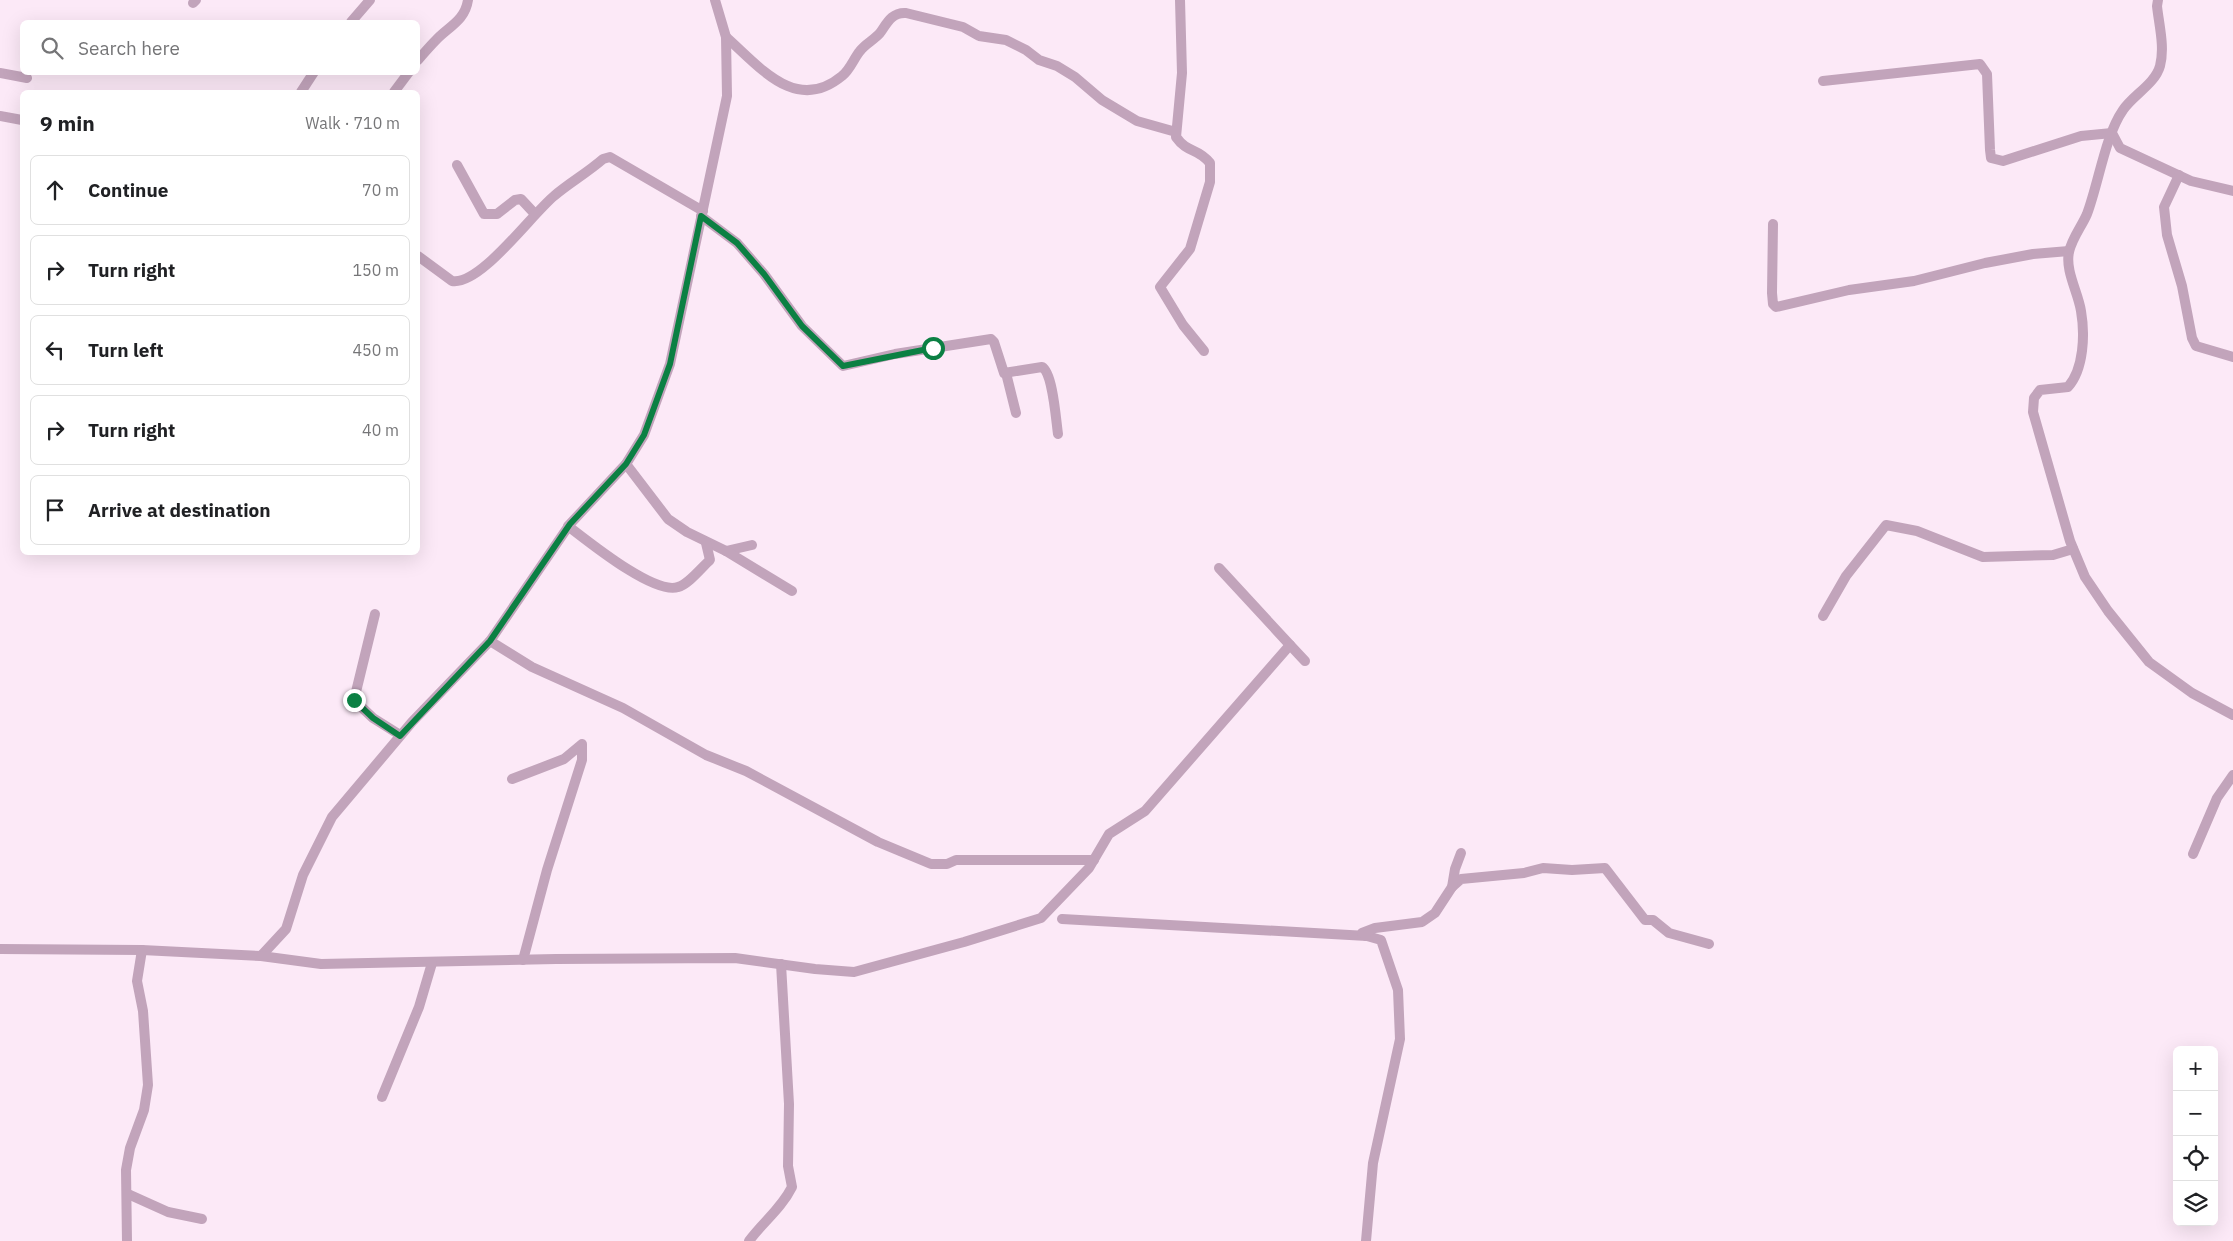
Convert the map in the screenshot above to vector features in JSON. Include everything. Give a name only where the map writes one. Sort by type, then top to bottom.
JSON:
[{"type":"street","points":[[353,20],[370,0]]},
{"type":"street","points":[[420,58],[437,38],[461,19],[467,10],[468,0]]},
{"type":"street","points":[[261,956],[286,929],[303,875],[332,818],[400,736],[490,641],[568,526],[626,464],[644,435],[670,364],[727,96],[726,36],[715,0]]},
{"type":"street","points":[[1180,0],[1182,73],[1176,137],[1183,146],[1202,152],[1210,163],[1210,182],[1190,249],[1160,287],[1182,325],[1204,351]]},
{"type":"street","points":[[2158,0],[2162,52],[2160,68],[2153,79],[2123,109],[2112,133],[2096,188],[2069,251],[2068,264],[2081,311],[2083,334],[2080,364],[2076,379],[2068,387],[2040,390],[2034,398],[2033,412],[2073,549],[2085,577],[2103,604],[2149,662],[2192,694],[2233,715]]},
{"type":"street","points":[[726,36],[772,78],[797,91],[821,90],[844,75],[861,49],[879,34],[887,21],[900,12],[906,13],[963,27],[979,36],[1006,40],[1026,50],[1039,60],[1057,66],[1075,76],[1102,100],[1137,121],[1176,132]]},
{"type":"street","points":[[1823,81],[1980,64],[1987,74],[1991,158],[1997,161],[2003,162],[2081,136],[2112,133]]},
{"type":"street","points":[[0,73],[27,78]]},
{"type":"street","points":[[302,90],[312,75]]},
{"type":"street","points":[[396,90],[407,75]]},
{"type":"street","points":[[0,116],[20,120]]},
{"type":"street","points":[[2112,133],[2120,148],[2205,186],[2214,186],[2233,191]]},
{"type":"street","points":[[420,257],[452,281],[466,280],[496,257],[535,214],[572,181],[603,159],[610,157],[702,213],[737,243],[764,274],[802,326],[843,366],[895,354],[985,339],[994,342],[1006,373],[1016,413]]},
{"type":"street","points":[[457,165],[484,214],[497,214],[515,200],[521,200],[535,214]]},
{"type":"street","points":[[2180,176],[2164,207],[2167,235],[2182,286],[2192,338],[2196,346],[2233,357]]},
{"type":"street","points":[[1773,224],[1772,293],[1773,304],[1776,307],[1849,290],[1914,281],[1985,263],[2033,254],[2069,251]]},
{"type":"street","points":[[1006,373],[1042,367],[1046,369],[1050,378],[1058,434]]},
{"type":"street","points":[[626,464],[668,519],[792,591]]},
{"type":"street","points":[[1823,616],[1846,576],[1886,525],[1917,531],[1983,557],[2053,555],[2073,549]]},
{"type":"street","points":[[568,526],[613,562],[637,573],[657,586],[676,588],[685,585],[710,560],[706,542]]},
{"type":"street","points":[[726,551],[752,545]]},
{"type":"street","points":[[1219,568],[1306,661]]},
{"type":"street","points":[[375,614],[354,700],[373,718],[400,736]]},
{"type":"street","points":[[490,641],[532,667],[623,708],[706,755],[746,771],[878,842],[917,860],[931,864],[947,864],[956,860],[1094,860]]},
{"type":"street","points":[[0,949],[142,950],[261,956],[321,964],[735,958],[854,972],[964,942],[1041,918],[1094,860],[1109,834],[1145,812],[1290,645]]},
{"type":"street","points":[[512,779],[564,759],[582,744],[582,760],[547,870],[523,960]]},
{"type":"street","points":[[2193,854],[2217,798],[2233,774]]},
{"type":"street","points":[[1452,887],[1455,869],[1461,852]]},
{"type":"street","points":[[1367,936],[1362,933],[1375,928],[1422,922],[1435,913],[1452,887],[1462,879],[1524,873],[1543,868],[1572,870],[1605,868],[1645,920],[1652,920],[1668,933],[1709,944]]},
{"type":"street","points":[[1062,919],[1367,936],[1381,940],[1398,990],[1400,1039],[1372,1163],[1366,1241]]},
{"type":"street","points":[[128,1241],[127,1158],[144,1110],[148,1085],[143,1010],[137,981],[142,950]]},
{"type":"street","points":[[382,1097],[419,1007],[432,963]]},
{"type":"street","points":[[749,1241],[761,1225],[778,1210],[792,1187],[788,1166],[789,1104],[782,964]]},
{"type":"street","points":[[128,1194],[168,1212],[202,1219]]},
{"type":"route","points":[[354,700],[373,718],[400,736],[490,641],[570,524],[626,464],[644,435],[670,364],[701,216],[737,243],[764,274],[802,326],[843,366],[895,354],[933,348]]}]
